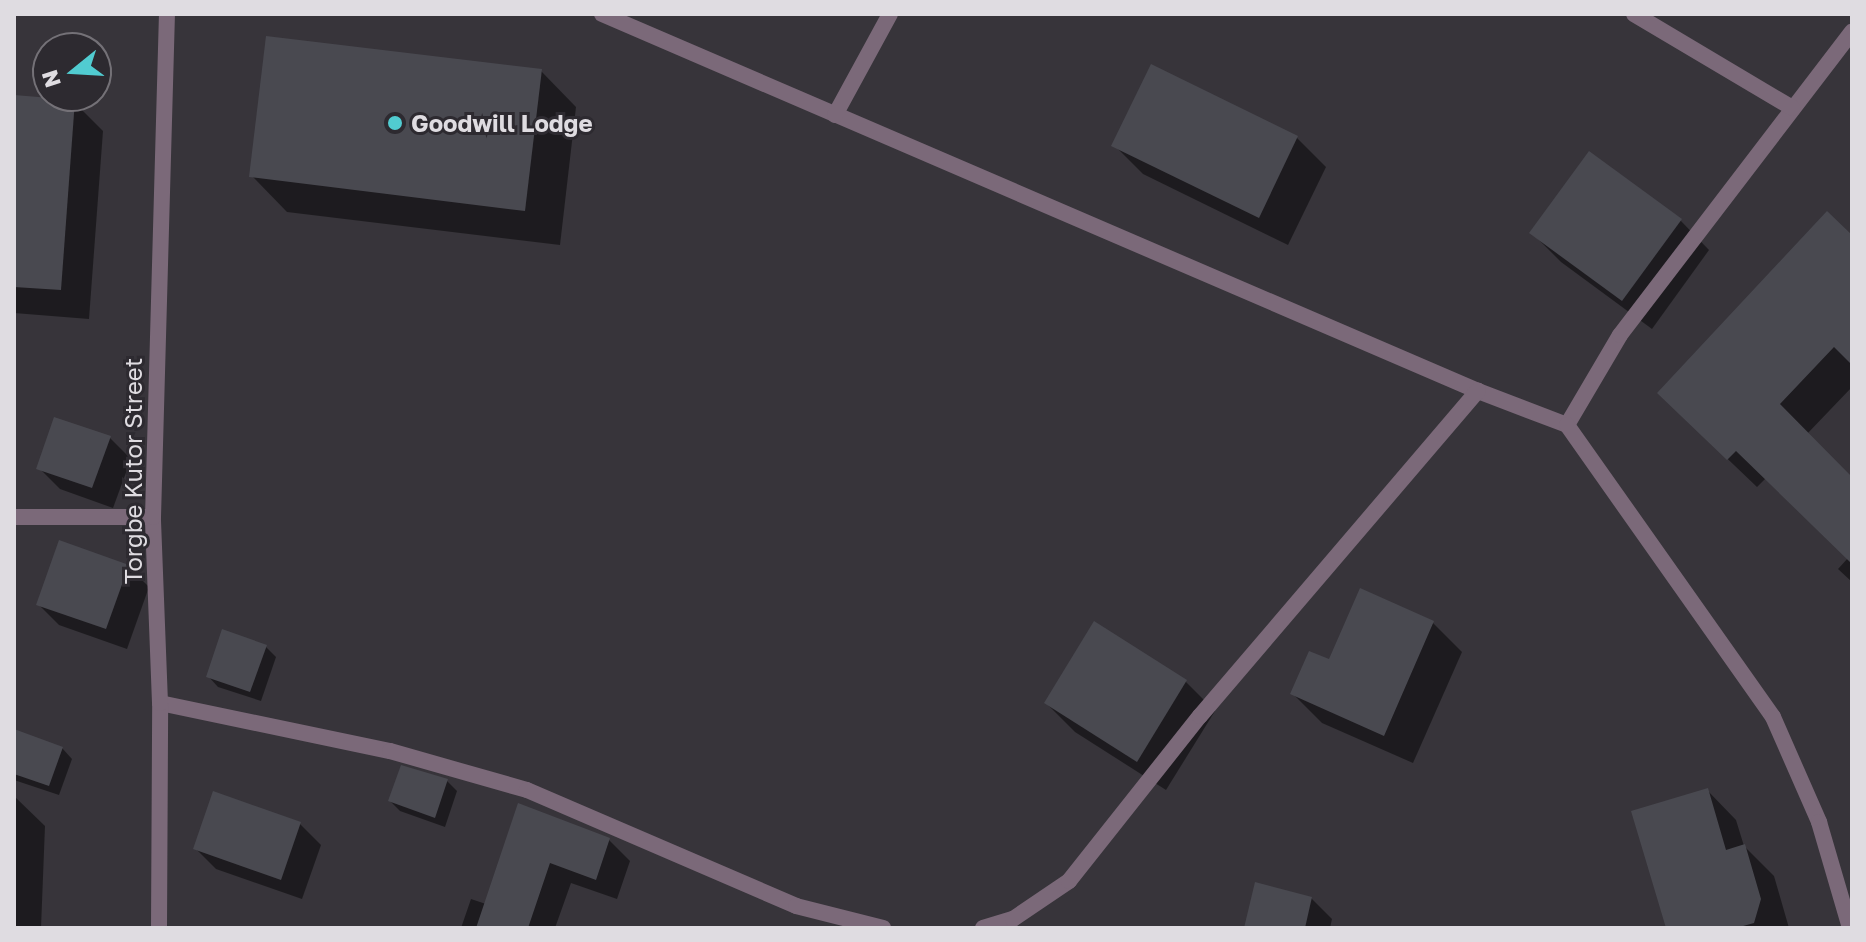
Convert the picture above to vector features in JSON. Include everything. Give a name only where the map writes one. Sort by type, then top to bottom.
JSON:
[{"type":"street","name":"Torgbe Kutor Street","points":[[159,928],[160,703],[153,517],[167,14]]},
{"type":"street","points":[[602,14],[1478,391],[1567,425],[1773,717],[1819,822],[1850,928]]},
{"type":"street","points":[[835,115],[890,14]]},
{"type":"street","points":[[1634,14],[1792,108]]},
{"type":"street","points":[[1567,425],[1620,335],[1852,32]]},
{"type":"street","points":[[983,928],[1013,919],[1069,881],[1200,716],[1478,391]]},
{"type":"street","points":[[14,517],[153,517]]},
{"type":"street","points":[[160,703],[390,751],[527,790],[796,906],[883,928]]},
{"type":"building","name":"Goodwill Lodge","points":[[266,36],[542,69],[525,211],[249,177]]},
{"type":"building","points":[[1151,64],[1298,136],[1259,218],[1111,146]]},
{"type":"building","points":[[14,95],[32,96],[32,112],[74,112],[61,290],[14,287]]},
{"type":"building","points":[[1589,151],[1682,219],[1622,301],[1529,233]]},
{"type":"building","points":[[1827,211],[1852,235],[1852,365],[1834,347],[1780,404],[1852,477],[1852,564],[1736,451],[1727,460],[1657,393]]},
{"type":"building","points":[[54,417],[111,436],[92,488],[36,469]]},
{"type":"building","points":[[59,540],[129,565],[106,629],[36,605]]},
{"type":"building","points":[[1360,588],[1434,621],[1384,736],[1290,694],[1309,651],[1329,659]]},
{"type":"building","points":[[1094,621],[1187,680],[1137,762],[1044,703]]},
{"type":"building","points":[[222,629],[267,645],[250,692],[206,677]]},
{"type":"building","points":[[14,729],[63,747],[49,786],[14,774]]},
{"type":"building","points":[[401,765],[448,779],[435,818],[388,801]]},
{"type":"building","points":[[1708,788],[1726,850],[1745,844],[1761,899],[1754,923],[1736,928],[1666,928],[1631,811]]},
{"type":"building","points":[[213,791],[301,822],[281,880],[193,849]]},
{"type":"building","points":[[518,803],[610,838],[596,880],[550,863],[528,928],[476,928]]},
{"type":"building","points":[[1255,882],[1312,897],[1305,928],[1244,928]]},
{"type":"place","name":"Goodwill Lodge","points":[[395,123]]}]
